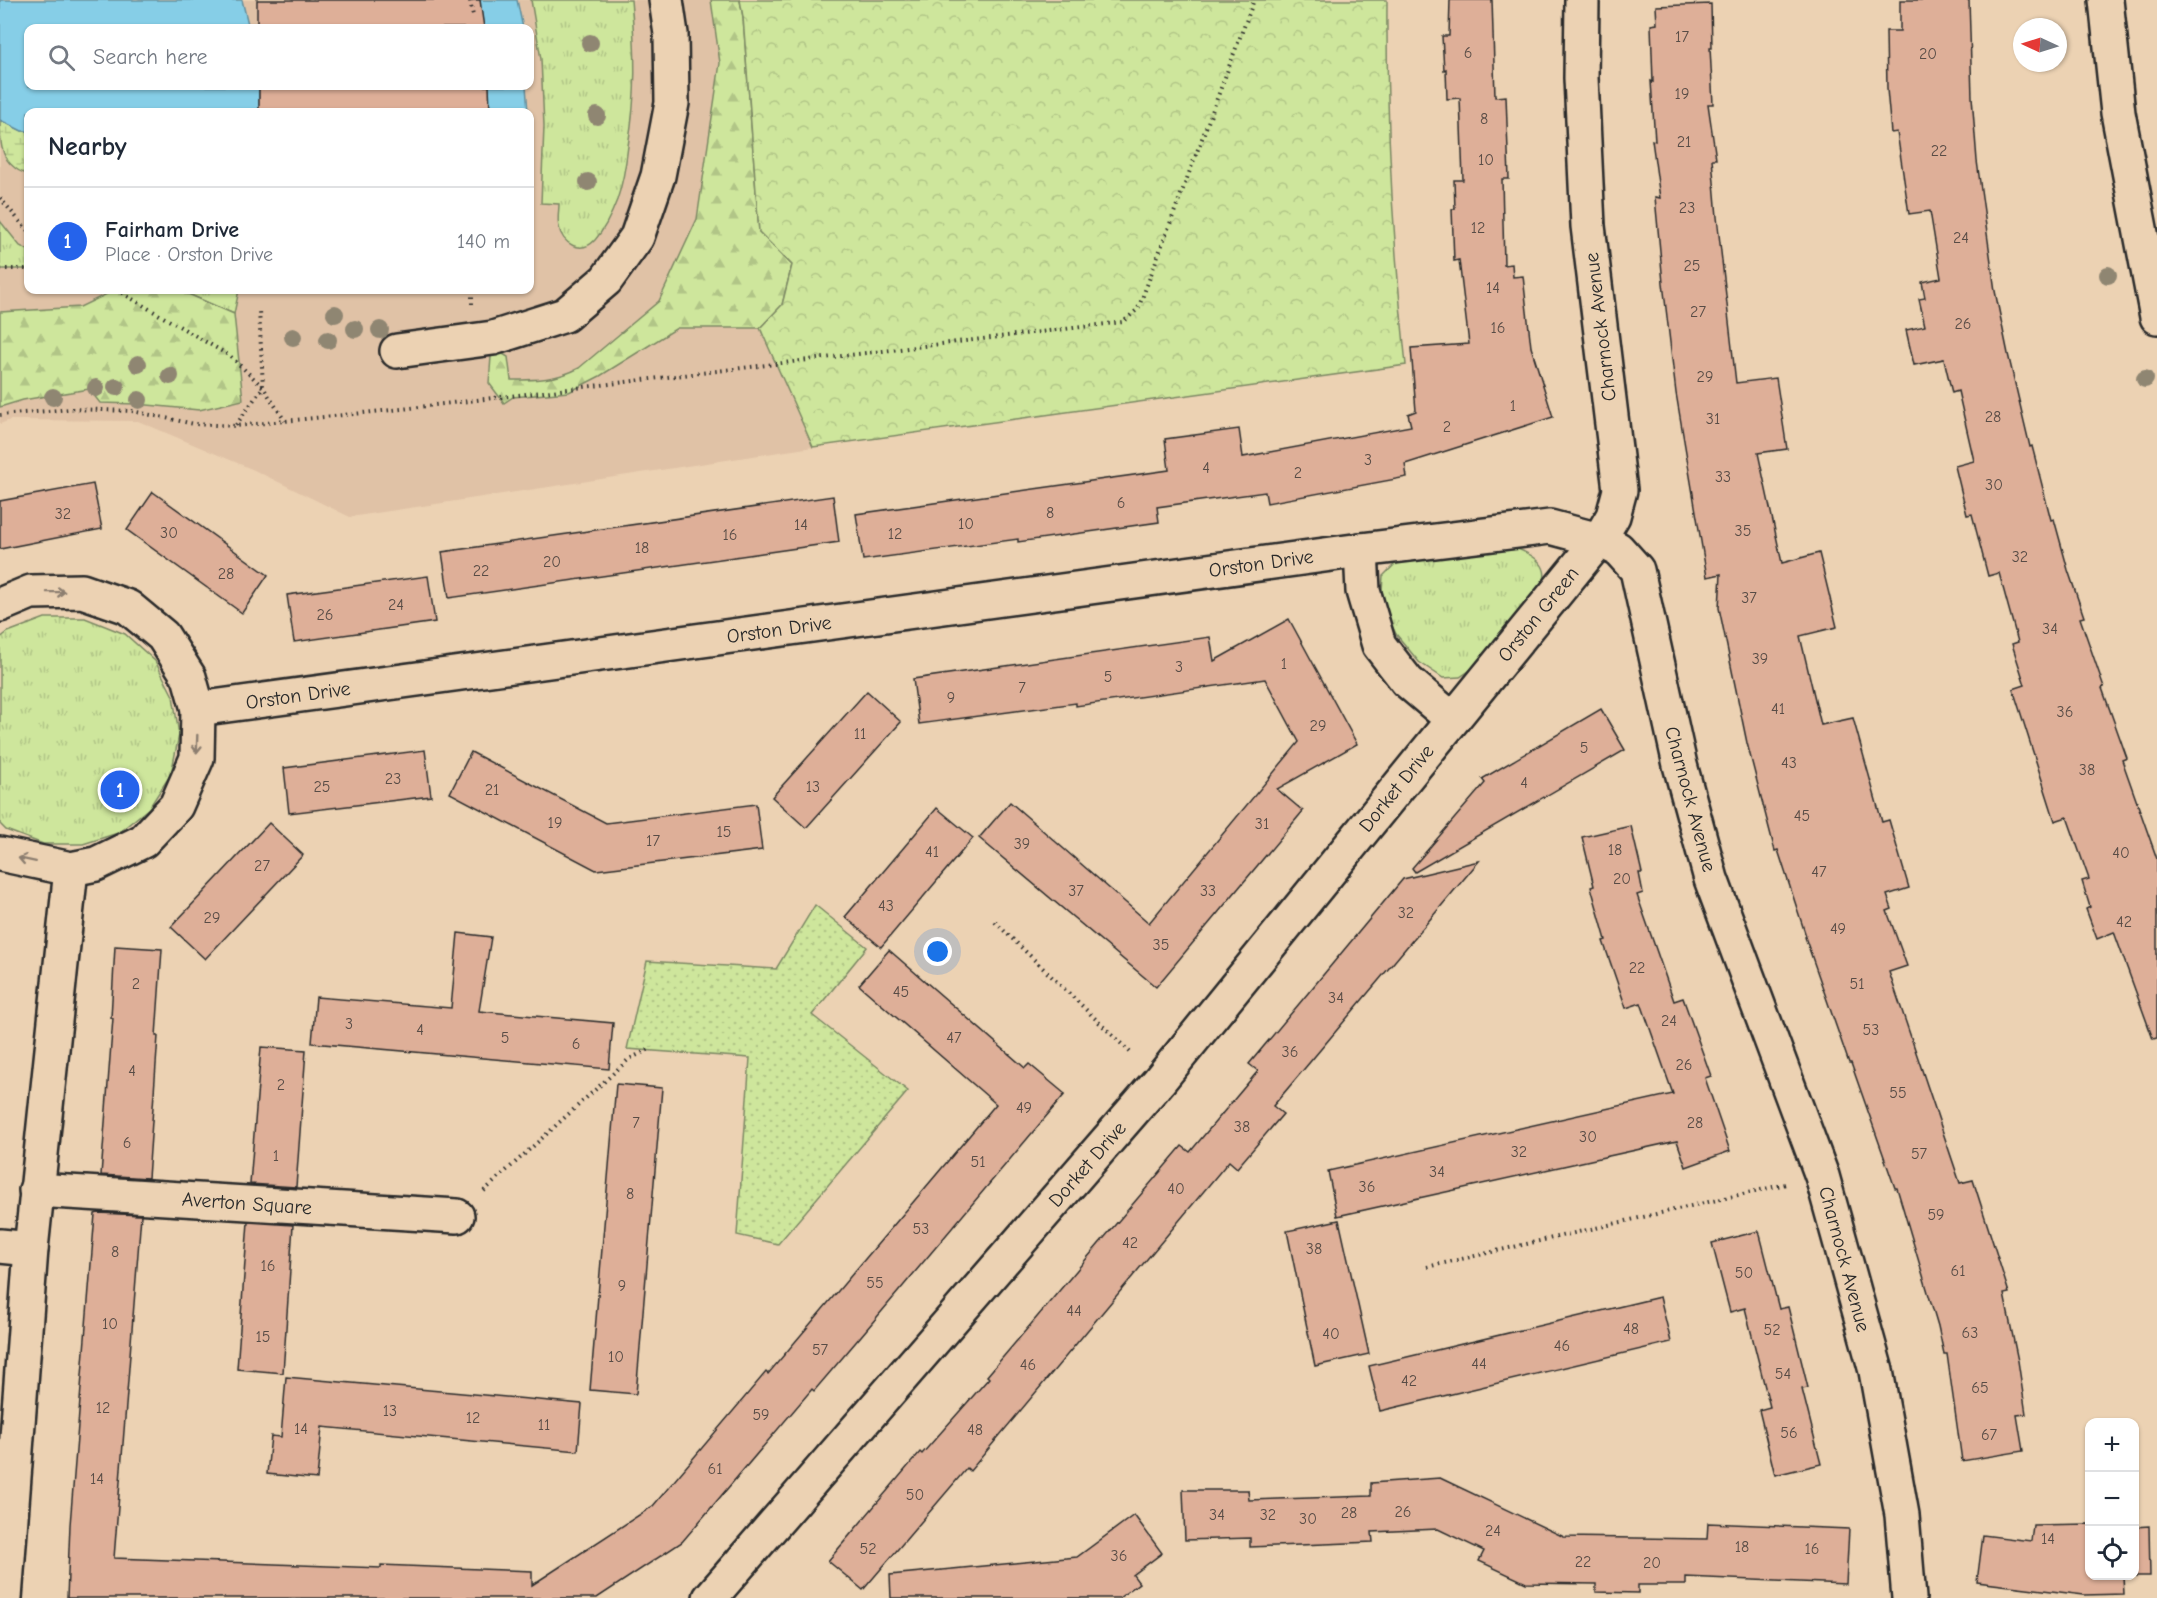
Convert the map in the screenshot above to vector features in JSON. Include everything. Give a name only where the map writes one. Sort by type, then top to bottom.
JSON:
[{"type":"street","points":[[397,351],[493,338],[565,315],[606,280],[637,237],[658,176],[672,103],[671,34],[666,0]]},
{"type":"street","name":"Charnock Avenue","points":[[1582,0],[1581,78],[1588,226],[1620,490],[1613,516],[1599,540],[1618,549],[1637,570],[1680,765],[1711,879],[1822,1176],[1876,1371],[1902,1515],[1909,1598]]},
{"type":"street","points":[[2106,0],[2118,113],[2157,317]]},
{"type":"street","points":[[1452,719],[1407,681],[1379,645],[1363,591],[1361,550],[1550,527],[1599,540]]},
{"type":"street","name":"Orston Green","points":[[1452,719],[1599,540]]},
{"type":"street","name":"Orston Drive","points":[[198,709],[1361,550]]},
{"type":"street","points":[[0,605],[31,592],[82,591],[128,607],[163,636],[189,677],[198,709],[197,758],[176,806],[143,841],[96,864],[71,869],[0,854]]},
{"type":"street","name":"Dorket Drive","points":[[710,1598],[1159,1081],[1452,719]]},
{"type":"street","points":[[5,1598],[15,1247],[36,1190],[71,869]]},
{"type":"street","name":"Averton Square","points":[[36,1190],[457,1216]]},
{"type":"path","points":[[0,415],[71,409],[132,411],[194,424],[236,426],[402,409],[1123,322],[1138,309],[1254,0]]},
{"type":"path","points":[[470,1],[473,16]]},
{"type":"path","points":[[0,198],[24,226]]},
{"type":"path","points":[[0,269],[24,269]]},
{"type":"path","points":[[124,294],[230,356],[263,387],[285,421]]},
{"type":"path","points":[[236,426],[263,387],[259,310]]},
{"type":"path","points":[[995,922],[1159,1081]]},
{"type":"path","points":[[457,1216],[629,1059],[650,1050]]},
{"type":"path","points":[[1427,1267],[1822,1176]]},
{"type":"shaded area","points":[[0,0],[1387,0],[1389,141],[1396,270],[1406,365],[813,447],[350,517],[254,470],[138,421],[10,420],[0,424]]},
{"type":"green space","points":[[531,0],[631,0],[635,56],[634,90],[624,173],[617,200],[602,231],[595,240],[584,247],[568,243],[561,233],[558,221],[559,204],[541,203],[544,126],[541,59]]},
{"type":"green space","points":[[711,0],[740,0],[759,232],[792,265],[782,305],[760,328],[677,328],[600,376],[569,392],[513,397],[504,403],[489,383],[491,357],[498,351],[508,357],[511,380],[563,375],[579,368],[659,301],[697,219],[720,63]]},
{"type":"green space","points":[[740,0],[1387,0],[1391,183],[1406,365],[813,447],[760,328],[782,305],[792,265],[759,232]]},
{"type":"green space","points":[[0,120],[24,131],[24,173],[6,159],[1,141]]},
{"type":"green space","points":[[0,221],[24,248],[24,269],[0,269]]},
{"type":"green space","points":[[107,294],[188,294],[234,314],[243,400],[199,410],[100,403],[89,389],[23,400],[0,407],[0,312],[80,307]]},
{"type":"green space","points":[[188,294],[238,294],[234,314]]},
{"type":"green space","points":[[1515,548],[1540,562],[1545,573],[1544,580],[1541,588],[1475,667],[1460,677],[1443,678],[1419,662],[1396,634],[1388,617],[1382,591],[1383,576],[1396,563],[1405,561]]},
{"type":"green space","points":[[45,618],[85,618],[125,634],[155,661],[173,696],[179,735],[171,774],[149,808],[118,833],[83,844],[43,844],[6,830],[0,824],[0,638],[8,632]]},
{"type":"green space","points":[[815,905],[867,947],[812,1015],[908,1091],[778,1244],[737,1235],[750,1058],[627,1049],[647,961],[776,969]]},
{"type":"water","points":[[0,0],[242,0],[248,24],[24,24],[24,90],[259,90],[259,108],[24,108],[24,131],[0,120]]},
{"type":"water","points":[[479,0],[517,0],[522,24],[483,24]]},
{"type":"water","points":[[489,90],[526,90],[528,108],[490,108]]},
{"type":"building","points":[[257,0],[480,0],[483,24],[257,24]]},
{"type":"building","points":[[1450,0],[1492,0],[1495,97],[1506,96],[1509,179],[1502,179],[1504,265],[1512,264],[1513,277],[1523,276],[1531,347],[1553,417],[1405,464],[1407,477],[1267,503],[1265,492],[1157,507],[1159,522],[1018,542],[1018,539],[863,560],[856,514],[1169,470],[1165,439],[1239,429],[1243,457],[1411,426],[1408,414],[1416,411],[1411,348],[1469,344],[1459,260],[1454,261],[1452,209],[1455,209],[1454,180],[1463,180],[1460,98],[1447,99],[1446,69],[1444,70],[1442,36],[1449,36]]},
{"type":"building","points":[[1900,0],[1969,0],[1972,97],[1977,161],[1995,291],[2008,354],[2030,447],[2032,446],[2051,520],[2054,519],[2084,617],[2080,618],[2127,758],[2122,760],[2157,859],[2157,1038],[2153,1039],[2114,932],[2097,939],[2086,909],[2090,907],[2082,881],[2089,879],[2067,817],[2055,821],[2013,689],[2025,685],[2012,644],[2018,642],[1999,573],[1988,576],[1972,514],[1967,515],[1955,466],[1974,461],[1958,391],[1952,393],[1944,359],[1914,365],[1906,330],[1925,326],[1919,299],[1925,298],[1922,282],[1941,278],[1930,211],[1909,214],[1897,132],[1891,133],[1887,89],[1886,31],[1900,31]]},
{"type":"building","points":[[1711,4],[1712,48],[1710,48],[1713,104],[1708,104],[1716,159],[1712,159],[1717,217],[1736,383],[1776,378],[1787,449],[1758,453],[1782,563],[1819,553],[1837,627],[1800,636],[1821,725],[1853,718],[1882,822],[1889,820],[1909,888],[1887,895],[1892,909],[1887,911],[1907,966],[1889,972],[1960,1183],[1973,1180],[2009,1293],[2004,1294],[2026,1414],[2017,1415],[2023,1451],[1962,1461],[1947,1354],[1944,1354],[1938,1326],[1897,1188],[1895,1188],[1851,1063],[1849,1063],[1805,937],[1778,850],[1775,851],[1747,743],[1719,608],[1721,574],[1707,577],[1676,393],[1663,283],[1655,197],[1660,198],[1652,140],[1655,141],[1651,81],[1653,82],[1651,25],[1657,24],[1656,6]]},
{"type":"building","points":[[259,90],[489,90],[490,108],[259,108]]},
{"type":"building","points":[[93,484],[102,529],[0,549],[0,501]]},
{"type":"building","points":[[153,492],[268,575],[242,613],[127,530]]},
{"type":"building","points":[[833,496],[839,542],[449,598],[442,552]]},
{"type":"building","points":[[428,576],[435,622],[294,642],[287,595]]},
{"type":"building","points":[[1289,619],[1357,744],[1277,789],[1303,811],[1156,987],[979,838],[1010,802],[1149,923],[1299,742],[1265,679],[1076,706],[1076,703],[919,724],[913,679],[1210,637],[1214,661]]},
{"type":"building","points":[[867,691],[901,722],[806,828],[772,797]]},
{"type":"building","points":[[1601,709],[1625,750],[1415,872],[1412,868],[1485,783],[1482,779]]},
{"type":"building","points":[[425,750],[431,796],[289,813],[284,768]]},
{"type":"building","points":[[471,752],[606,823],[756,804],[762,850],[596,870],[450,793]]},
{"type":"building","points":[[937,808],[973,838],[881,947],[845,917]]},
{"type":"building","points":[[269,823],[303,855],[205,959],[171,927]]},
{"type":"building","points":[[1631,826],[1642,873],[1639,873],[1643,893],[1637,895],[1674,1001],[1683,998],[1711,1076],[1705,1078],[1730,1151],[1686,1167],[1677,1141],[1337,1216],[1328,1171],[1673,1094],[1641,1003],[1626,1008],[1603,941],[1606,940],[1591,887],[1594,886],[1582,837]]},
{"type":"building","points":[[1479,861],[1273,1106],[1283,1114],[1237,1168],[1229,1161],[970,1471],[967,1468],[863,1590],[828,1561],[920,1452],[922,1454],[989,1378],[987,1376],[1182,1146],[1190,1152],[1258,1071],[1249,1064],[1403,879]]},
{"type":"building","points":[[458,933],[491,937],[479,1011],[613,1023],[609,1069],[312,1043],[316,997],[451,1008]]},
{"type":"building","points":[[115,946],[162,949],[148,1178],[101,1175],[113,1018],[111,1018]]},
{"type":"building","points":[[889,950],[1025,1068],[1029,1064],[1065,1094],[814,1391],[812,1389],[682,1542],[597,1598],[67,1598],[70,1525],[95,1214],[98,1213],[141,1215],[114,1558],[532,1571],[532,1585],[653,1506],[766,1372],[768,1374],[996,1104],[859,985]]},
{"type":"building","points":[[261,1047],[306,1050],[296,1187],[250,1184]]},
{"type":"building","points":[[616,1084],[662,1088],[636,1394],[590,1390]]},
{"type":"building","points":[[1339,1220],[1369,1354],[1315,1366],[1287,1231]]},
{"type":"building","points":[[248,1222],[293,1225],[283,1373],[237,1369]]},
{"type":"building","points":[[1759,1231],[1779,1309],[1788,1307],[1808,1388],[1802,1389],[1821,1464],[1775,1475],[1759,1410],[1770,1407],[1745,1308],[1730,1312],[1712,1243]]},
{"type":"building","points":[[1660,1297],[1671,1342],[1380,1411],[1369,1366]]},
{"type":"building","points":[[286,1377],[582,1404],[578,1451],[322,1427],[317,1479],[267,1474],[271,1436],[281,1437]]},
{"type":"building","points":[[1440,1478],[1564,1537],[1707,1539],[1708,1523],[1849,1529],[1846,1584],[1686,1577],[1686,1585],[1638,1585],[1638,1593],[1596,1592],[1596,1584],[1526,1583],[1479,1561],[1484,1551],[1438,1529],[1372,1532],[1373,1542],[1250,1547],[1250,1538],[1185,1540],[1183,1490],[1248,1490],[1249,1500],[1371,1496],[1371,1483]]},
{"type":"building","points":[[1134,1515],[1162,1553],[1133,1575],[1139,1583],[1119,1598],[891,1598],[890,1575],[1077,1557]]},
{"type":"building","points":[[2085,1524],[2085,1580],[2123,1580],[2124,1594],[2084,1595],[1977,1582],[1983,1535],[2031,1541],[2033,1525]]},
{"type":"building","points":[[2149,1526],[2150,1576],[2139,1576],[2139,1527]]},
{"type":"place","name":"Fairham Drive","points":[[120,790]]}]
